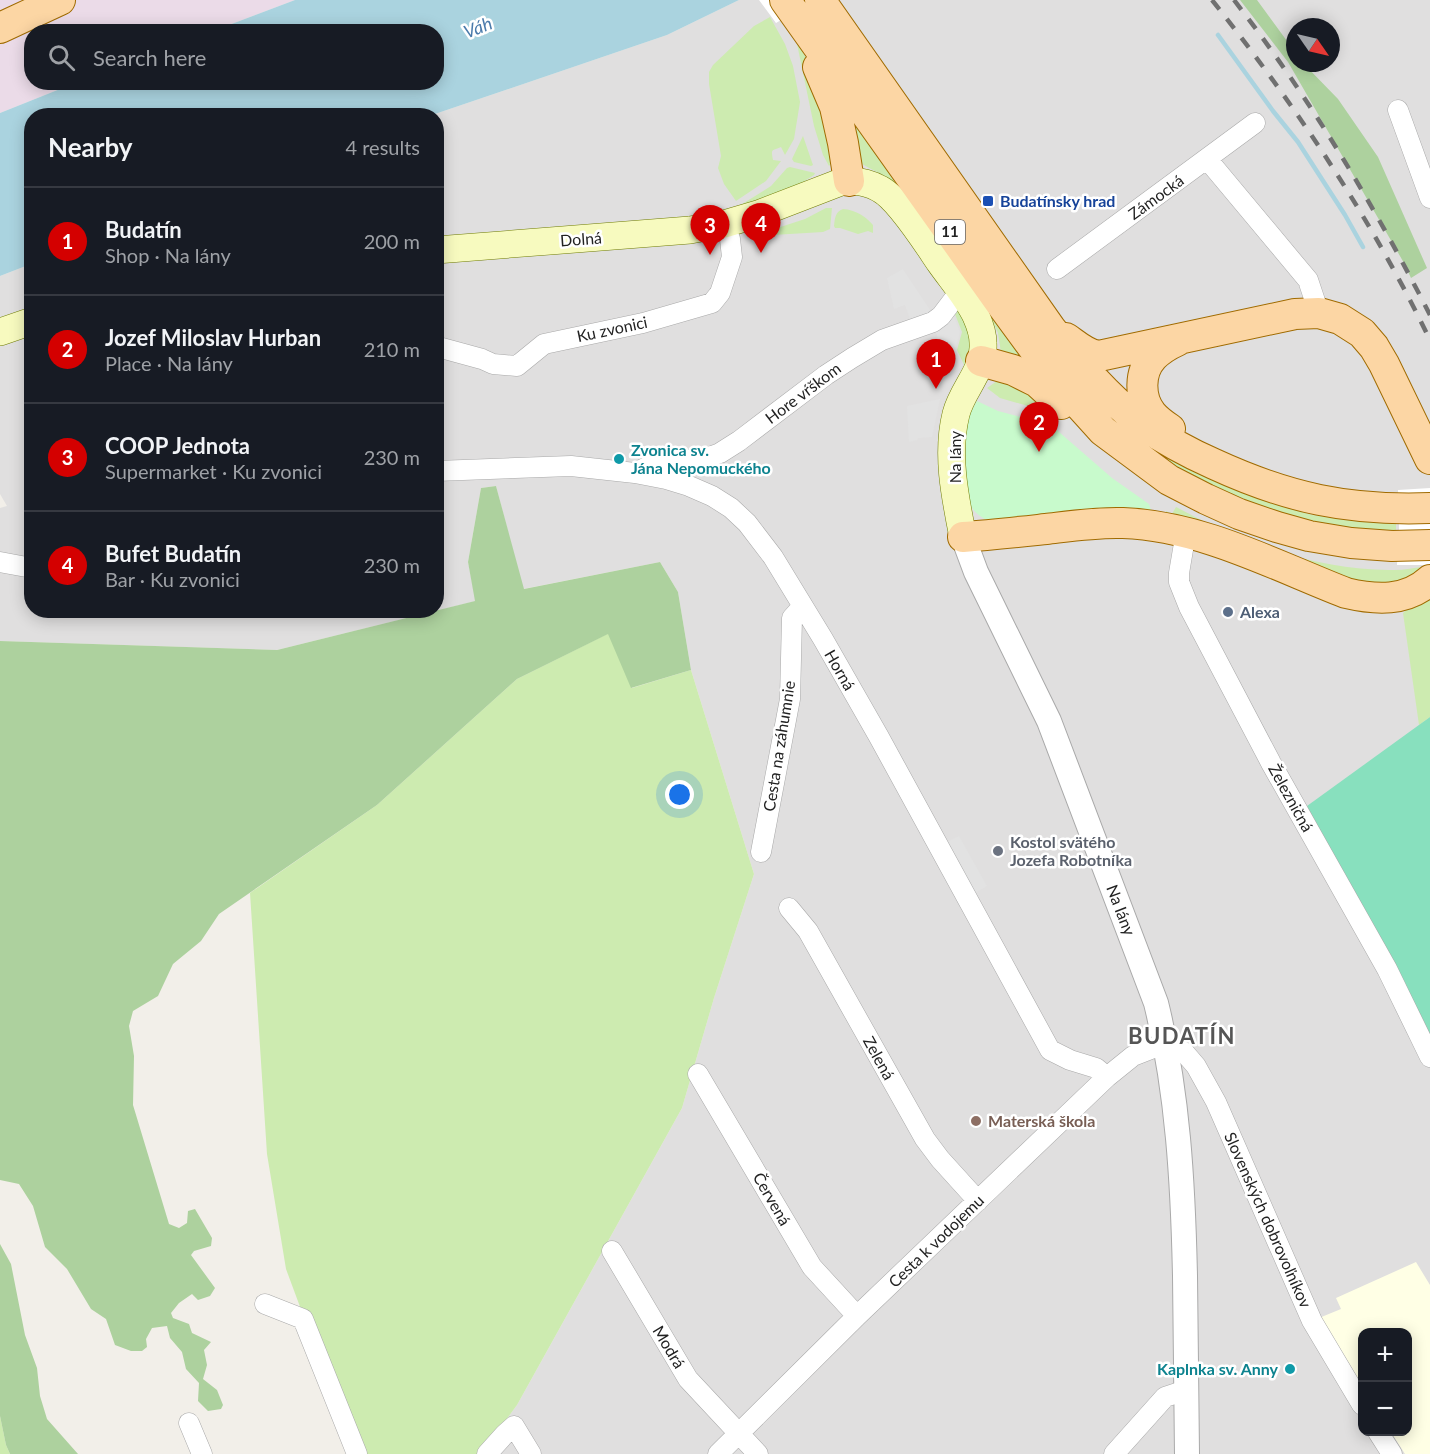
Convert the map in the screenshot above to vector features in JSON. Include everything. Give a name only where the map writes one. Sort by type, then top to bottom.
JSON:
[{"type":"main road","points":[[0,28],[60,0]]},
{"type":"main road","points":[[800,4],[834,107],[849,181],[870,184],[888,194],[900,208],[975,315],[984,346],[981,361],[1013,370],[1037,382],[1099,437],[1117,442]]},
{"type":"main road","name":"11","points":[[800,4],[1082,367],[1143,424],[1185,451],[1255,482],[1290,494],[1354,506],[1395,509],[1430,508]]},
{"type":"main road","name":"11","points":[[800,4],[988,286],[1056,379],[1103,431],[1169,480],[1206,500],[1239,514],[1309,536],[1351,543],[1392,546],[1430,545]]},
{"type":"main road","name":"Dolná","points":[[444,249],[690,230],[724,224],[758,214],[833,184],[849,181]]},
{"type":"main road","points":[[1051,328],[1088,353],[1099,356],[1295,314],[1319,313],[1340,319],[1362,333],[1374,347],[1430,459]]},
{"type":"main road","points":[[0,332],[24,324]]},
{"type":"main road","points":[[1177,340],[1165,347],[1150,361],[1142,380],[1143,394],[1153,415],[1215,465]]},
{"type":"main road","name":"Na lány","points":[[963,537],[952,462],[953,430],[956,413],[981,361]]},
{"type":"main road","points":[[963,537],[1124,523],[1186,532],[1228,546],[1346,593],[1365,597],[1380,599],[1398,597],[1430,580]]},
{"type":"street","points":[[1398,110],[1430,198]]},
{"type":"street","name":"Zámocká","points":[[1057,269],[1255,123]]},
{"type":"street","points":[[1207,159],[1308,280],[1319,313]]},
{"type":"street","name":"Ku zvonici","points":[[444,348],[493,364],[517,366],[544,344],[643,323],[712,303],[720,292],[732,257],[730,238],[724,224]]},
{"type":"street","name":"Hore vŕškom","points":[[635,473],[649,466],[720,453],[826,375],[862,352],[882,340],[933,322],[941,316],[960,291]]},
{"type":"street","name":"Horná","points":[[444,471],[571,466],[635,473],[689,486],[712,496],[731,508],[747,523],[773,557],[823,639],[1050,1050],[1070,1060],[1096,1068],[1107,1077]]},
{"type":"street","name":"Železničná","points":[[1186,532],[1179,582],[1189,607],[1271,763],[1387,969],[1430,1057]]},
{"type":"street","name":"Na lány","points":[[963,537],[976,572],[1049,721],[1156,1003],[1165,1044],[1182,1176],[1187,1454]]},
{"type":"street","points":[[0,562],[24,566]]},
{"type":"street","name":"Cesta na záhumnie","points":[[761,852],[790,699],[792,618],[802,607]]},
{"type":"street","name":"Zelená","points":[[789,908],[808,931],[925,1139],[978,1201]]},
{"type":"street","name":"Cesta k vodojemu","points":[[718,1454],[857,1316],[1107,1077],[1134,1056],[1165,1044]]},
{"type":"street","name":"Slovenských dobrovoľníkov","points":[[1165,1044],[1184,1052],[1196,1066],[1216,1102],[1312,1321],[1358,1398]]},
{"type":"street","name":"Červená","points":[[698,1074],[812,1267],[857,1316]]},
{"type":"street","name":"Modrá","points":[[612,1251],[688,1379],[758,1454]]},
{"type":"street","points":[[265,1304],[303,1319],[357,1454]]},
{"type":"street","points":[[1114,1454],[1165,1397],[1186,1393]]},
{"type":"street","points":[[189,1423],[202,1454]]},
{"type":"street","points":[[487,1454],[514,1426],[531,1454]]},
{"type":"street","points":[[1381,1436],[1392,1454]]},
{"type":"shaded area","points":[[0,0],[295,0],[232,24],[24,24],[24,90],[58,90],[0,113]]},
{"type":"shaded area","points":[[739,0],[1430,0],[1430,590],[1420,724],[1430,717],[1430,1454],[481,1454],[517,1405],[682,1108],[754,874],[691,670],[678,592],[660,562],[523,589],[496,486],[481,488],[468,562],[476,601],[444,609],[444,111],[667,35]]},
{"type":"shaded area","points":[[24,267],[24,618],[407,618],[277,650],[0,641],[0,508],[7,506],[0,494],[0,276]]},
{"type":"shaded area","points":[[903,269],[935,317],[911,322],[905,305],[894,309],[887,278]]},
{"type":"shaded area","points":[[951,309],[960,332],[955,351],[963,366],[945,378],[935,326]]},
{"type":"shaded area","points":[[940,399],[932,437],[918,438],[909,442],[907,406]]},
{"type":"shaded area","points":[[959,836],[987,886],[975,893],[947,842]]},
{"type":"shaded area","points":[[1416,1262],[1430,1285],[1430,1454],[1405,1454],[1394,1436],[1412,1436],[1412,1328],[1358,1328],[1358,1380],[1319,1318],[1341,1309],[1336,1298]]},
{"type":"green space","points":[[1240,0],[1257,0],[1286,40],[1286,59]]},
{"type":"green space","points":[[770,17],[785,44],[793,66],[800,102],[794,139],[785,155],[781,147],[772,151],[773,160],[781,161],[766,181],[736,201],[724,184],[718,168],[721,156],[709,72],[713,65],[754,26]]},
{"type":"green space","points":[[796,39],[816,77],[834,160],[829,166],[814,126]]},
{"type":"green space","points":[[1294,72],[1312,72],[1338,99],[1378,157],[1427,268],[1411,278]]},
{"type":"green space","points":[[843,98],[1043,375],[1001,353],[998,333],[992,320],[890,179],[856,160]]},
{"type":"green space","points":[[803,136],[813,165],[811,166],[794,162],[792,159]]},
{"type":"green space","points":[[790,167],[815,173],[786,193],[739,206],[771,186]]},
{"type":"green space","points":[[826,208],[832,208],[830,229],[823,232],[773,235],[762,233],[805,219]]},
{"type":"green space","points":[[843,209],[856,212],[867,219],[873,225],[873,233],[868,231],[858,234],[835,228],[836,216]]},
{"type":"green space","points":[[956,303],[974,334],[966,369],[957,350],[962,332],[953,309]]},
{"type":"green space","points":[[1038,325],[1203,475],[1237,490],[1312,515],[1396,524],[1396,531],[1327,525],[1294,517],[1261,507],[1197,479],[1139,441],[1104,413],[1089,397]]},
{"type":"green space","points":[[1006,379],[1046,406],[1042,410],[1000,398],[987,388],[997,381]]},
{"type":"green space","points":[[977,401],[998,411],[1051,425],[1112,478],[1149,504],[1151,515],[989,522],[973,509],[967,490],[966,429]]},
{"type":"green space","points":[[496,486],[524,589],[660,562],[678,592],[691,670],[631,688],[608,634],[517,679],[377,805],[219,914],[201,941],[173,964],[158,996],[133,1011],[129,1026],[134,1056],[133,1105],[169,1224],[179,1228],[187,1223],[188,1211],[195,1209],[212,1238],[211,1246],[194,1251],[191,1255],[215,1288],[210,1296],[198,1300],[192,1294],[179,1303],[171,1313],[173,1318],[189,1324],[192,1333],[211,1342],[204,1350],[207,1365],[203,1379],[217,1390],[223,1405],[221,1409],[208,1411],[198,1401],[199,1383],[186,1369],[182,1352],[170,1338],[167,1326],[152,1328],[146,1339],[147,1347],[142,1351],[131,1351],[115,1345],[106,1319],[91,1309],[67,1269],[45,1247],[33,1206],[19,1184],[0,1180],[0,641],[277,650],[406,618],[444,618],[444,609],[475,601],[468,562],[481,488]]},
{"type":"green space","points":[[1176,507],[1244,540],[1307,560],[1373,570],[1402,570],[1426,566],[1404,581],[1363,585],[1166,516],[1166,511],[1172,514]]},
{"type":"green space","points":[[1430,590],[1430,717],[1419,725],[1403,613]]},
{"type":"green space","points":[[609,633],[632,688],[691,670],[754,874],[682,1108],[517,1405],[481,1454],[353,1454],[286,1269],[267,1154],[250,893],[377,805],[517,679]]},
{"type":"green space","points":[[1430,717],[1430,1045],[1307,806]]},
{"type":"green space","points":[[0,1244],[11,1264],[25,1335],[37,1368],[40,1396],[47,1419],[78,1454],[10,1454],[6,1445],[0,1416]]},
{"type":"green space","points":[[0,1416],[6,1445],[10,1454],[0,1454]]},
{"type":"water","name":"Váh","points":[[295,0],[739,0],[667,35],[444,111],[444,108],[24,108],[24,267],[0,276],[0,113],[58,90],[444,90],[444,24],[232,24]]},
{"type":"pier","points":[[759,0],[800,0],[805,6],[776,23]]},
{"type":"pier","points":[[1430,488],[1430,565],[1397,565],[1398,490]]},
{"type":"waterway","points":[[1218,35],[1298,142],[1363,247]]},
{"type":"railway","points":[[1212,0],[1273,81],[1330,164],[1383,250],[1430,340]]},
{"type":"railway","points":[[1234,0],[1315,114],[1386,233],[1430,315]]},
{"type":"place","name":"Budatínsky hrad","points":[[988,201]]},
{"type":"place","name":"Bufet Budatín","points":[[761,253]]},
{"type":"place","name":"COOP Jednota","points":[[710,255]]},
{"type":"place","name":"Budatín","points":[[936,389]]},
{"type":"place","name":"Jozef Miloslav Hurban","points":[[1039,452]]},
{"type":"place","name":"Zvonica sv. Jána Nepomuckého","points":[[619,459]]},
{"type":"place","name":"Alexa","points":[[1228,612]]},
{"type":"place","name":"Kostol svätého Jozefa Robotníka","points":[[998,851]]},
{"type":"place","name":"Materská škola","points":[[976,1121]]},
{"type":"place","name":"Kaplnka sv. Anny","points":[[1290,1369]]},
{"type":"district","name":"BUDATÍN","points":[[1182,1036]]}]
